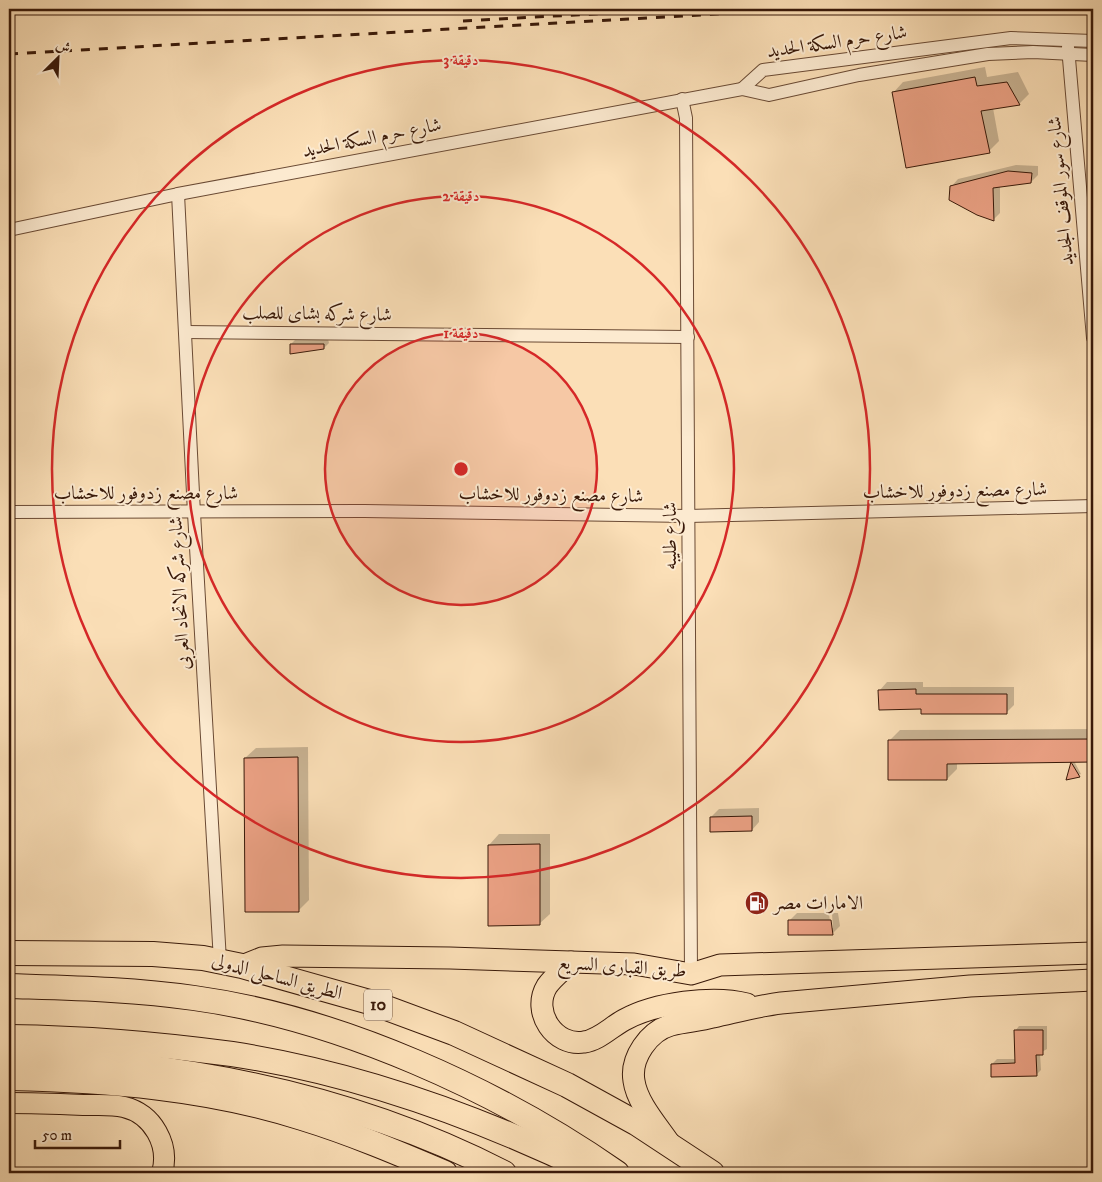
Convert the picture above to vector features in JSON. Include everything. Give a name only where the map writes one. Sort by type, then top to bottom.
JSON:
[{"type":"highway","name":"الطريق الساحلى الدولى","points":[[9,953],[153,954],[231,963],[373,1003],[454,1033],[567,1085],[670,1144],[712,1173]]},
{"type":"highway","name":"طريق القبارى السريع","points":[[231,963],[283,956],[450,958],[634,964],[691,974],[720,965],[1093,953]]},
{"type":"highway","points":[[571,962],[546,987],[542,998],[542,1010],[545,1021],[552,1031],[561,1038],[572,1042],[584,1042],[595,1039],[622,1021],[640,1013],[679,1005],[722,1000],[754,1006]]},
{"type":"highway","points":[[670,1144],[636,1089],[633,1073],[641,1049],[654,1034],[671,1025],[712,1018],[754,1006],[952,988],[1093,980]]},
{"type":"highway","name":"الطريق الساحلى الدولى","points":[[9,986],[138,992],[195,998],[242,1006],[296,1021],[377,1048],[465,1084],[549,1129],[617,1173]]},
{"type":"highway","points":[[16,1038],[148,1046],[232,1054],[315,1071],[400,1095],[492,1127],[594,1173]]},
{"type":"highway","points":[[9,1057],[74,1059],[145,1066],[289,1093],[378,1119],[504,1173]]},
{"type":"highway","points":[[9,1078],[80,1080],[146,1086],[263,1108],[310,1121],[398,1153],[444,1173]]},
{"type":"main road","points":[[9,1103],[116,1106],[135,1111],[151,1123],[161,1141],[164,1160],[162,1173]]},
{"type":"street","name":"شارع حرم السكة الحديد","points":[[742,88],[763,70],[1011,38],[1093,41]]},
{"type":"street","name":"شارع سور الموقف الجديد","points":[[1067,40],[1093,338]]},
{"type":"street","name":"شارع حرم السكة الحديد","points":[[9,230],[178,194],[742,88],[769,95],[860,74],[988,54],[1033,52],[1093,55]]},
{"type":"street","name":"شارع طليبه","points":[[682,99],[686,118],[691,974]]},
{"type":"street","name":"شارع شركه الاتحاد العربى","points":[[178,194],[194,513],[231,963]]},
{"type":"street","name":"شارع شركه بشاى للصلب","points":[[186,332],[688,337]]},
{"type":"street","name":"شارع مصنع زدوفور للاخشاب","points":[[9,512],[194,513],[364,511],[688,516],[1093,506]]},
{"type":"building","points":[[975,77],[977,86],[1007,82],[1020,105],[981,111],[990,153],[906,168],[892,92]]},
{"type":"building","points":[[1008,171],[1032,173],[1031,183],[993,188],[994,221],[977,215],[949,200],[950,186]]},
{"type":"building","points":[[290,344],[324,344],[324,349],[290,354]]},
{"type":"building","points":[[916,689],[916,694],[1007,694],[1007,714],[921,714],[921,709],[879,710],[878,690]]},
{"type":"building","points":[[1093,739],[1093,762],[947,764],[947,780],[888,780],[888,740]]},
{"type":"building","points":[[298,757],[299,912],[245,912],[244,758]]},
{"type":"building","points":[[1071,762],[1080,777],[1066,780]]},
{"type":"building","points":[[752,816],[752,831],[710,832],[710,817]]},
{"type":"building","points":[[540,844],[540,925],[488,926],[488,845]]},
{"type":"building","points":[[788,920],[831,920],[833,935],[788,935]]},
{"type":"building","points":[[1014,1030],[1043,1030],[1043,1055],[1036,1055],[1037,1076],[991,1077],[991,1064],[1015,1063]]},
{"type":"railway","points":[[463,21],[684,9]]},
{"type":"railway","points":[[9,54],[805,9]]},
{"type":"place","name":"الامارات مصر","points":[[757,903]]}]
